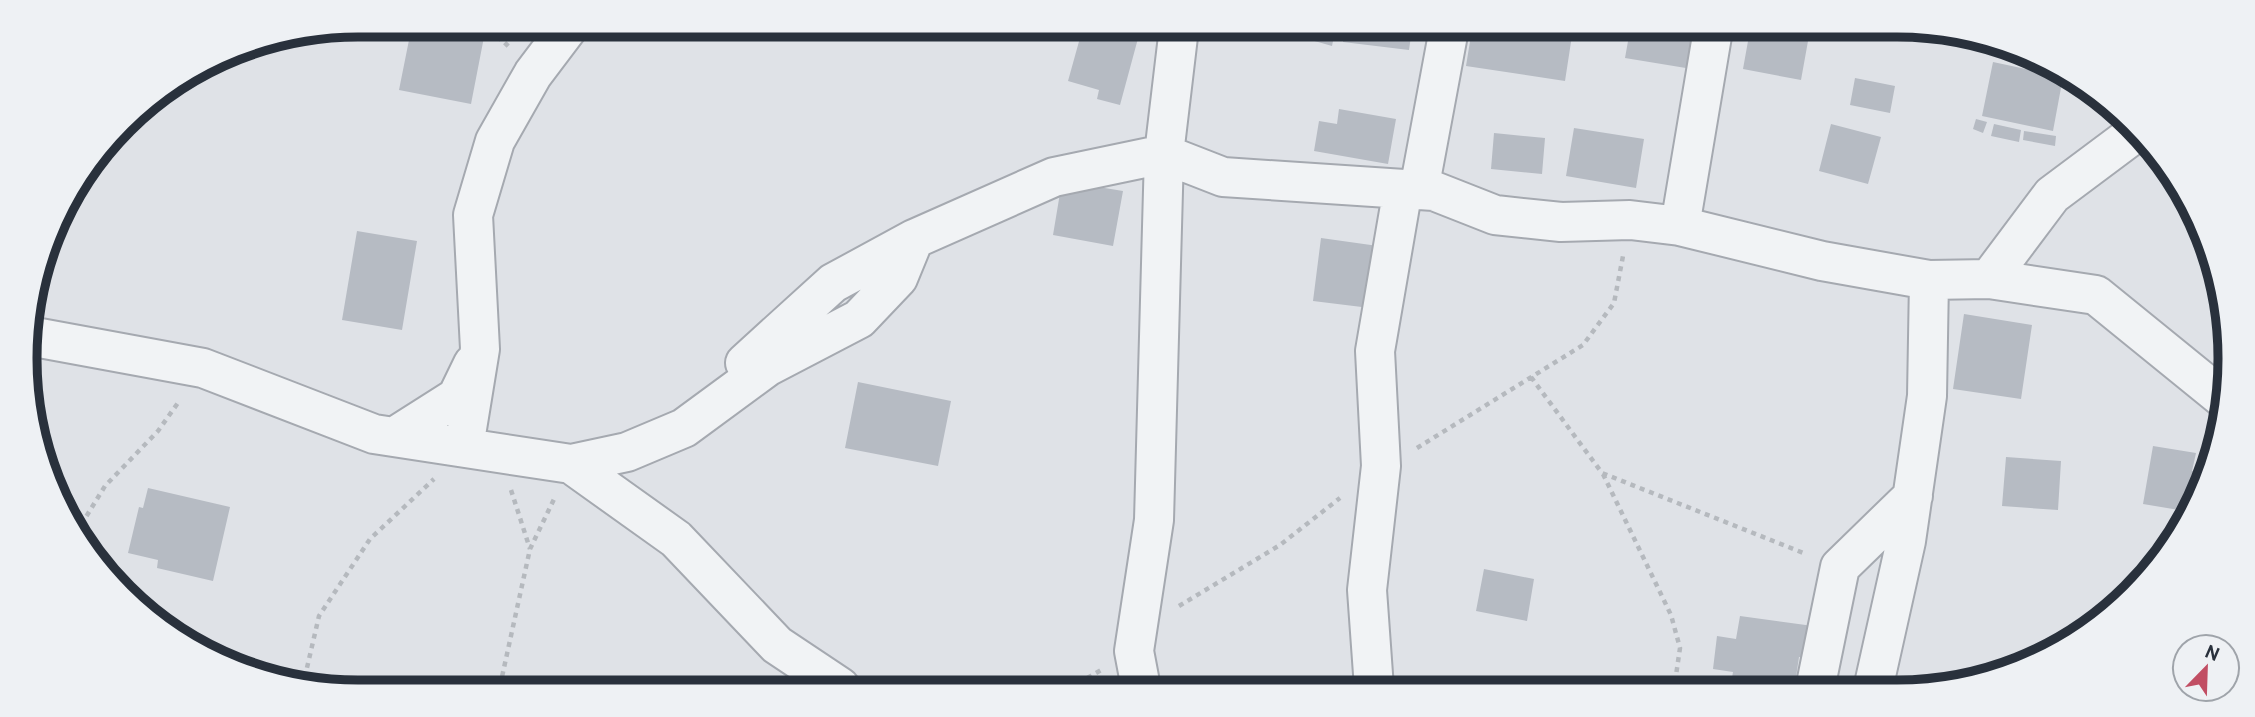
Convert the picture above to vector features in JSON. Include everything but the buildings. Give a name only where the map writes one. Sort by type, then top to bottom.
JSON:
[{"type":"street","points":[[464,447],[480,349],[473,215],[495,141],[533,74],[561,37]]},
{"type":"street","points":[[1139,680],[1133,652],[1154,520],[1164,154],[1179,37]]},
{"type":"street","points":[[1373,680],[1367,590],[1381,466],[1375,351],[1401,200],[1410,190],[1448,37]]},
{"type":"street","points":[[1680,226],[1712,37]]},
{"type":"street","points":[[1989,279],[2052,195],[2129,137]]},
{"type":"street","points":[[37,337],[203,368],[374,435],[571,464],[627,452],[684,428],[767,367],[859,319],[898,278],[914,239],[1054,177],[1164,154],[1223,177],[1434,191],[1495,215],[1561,222],[1630,220],[1680,226],[1822,261],[1929,280],[1989,279],[2096,295],[2216,393]]},
{"type":"street","points":[[1875,680],[1906,541],[1927,396],[1929,280]]},
{"type":"street","points":[[394,437],[457,397],[480,349]]},
{"type":"street","points":[[571,464],[676,539],[777,645],[830,680]]},
{"type":"street","points":[[1817,680],[1840,567],[1913,496]]},
{"type":"path","points":[[495,37],[502,40],[533,74]]},
{"type":"path","points":[[82,523],[105,486],[158,431],[203,368]]},
{"type":"path","points":[[1531,377],[1602,473],[1671,615],[1680,648],[1675,680]]},
{"type":"path","points":[[305,675],[319,616],[370,539],[417,497],[464,447]]},
{"type":"path","points":[[502,680],[530,549],[571,464]]},
{"type":"path","points":[[1602,473],[1840,567]]}]
